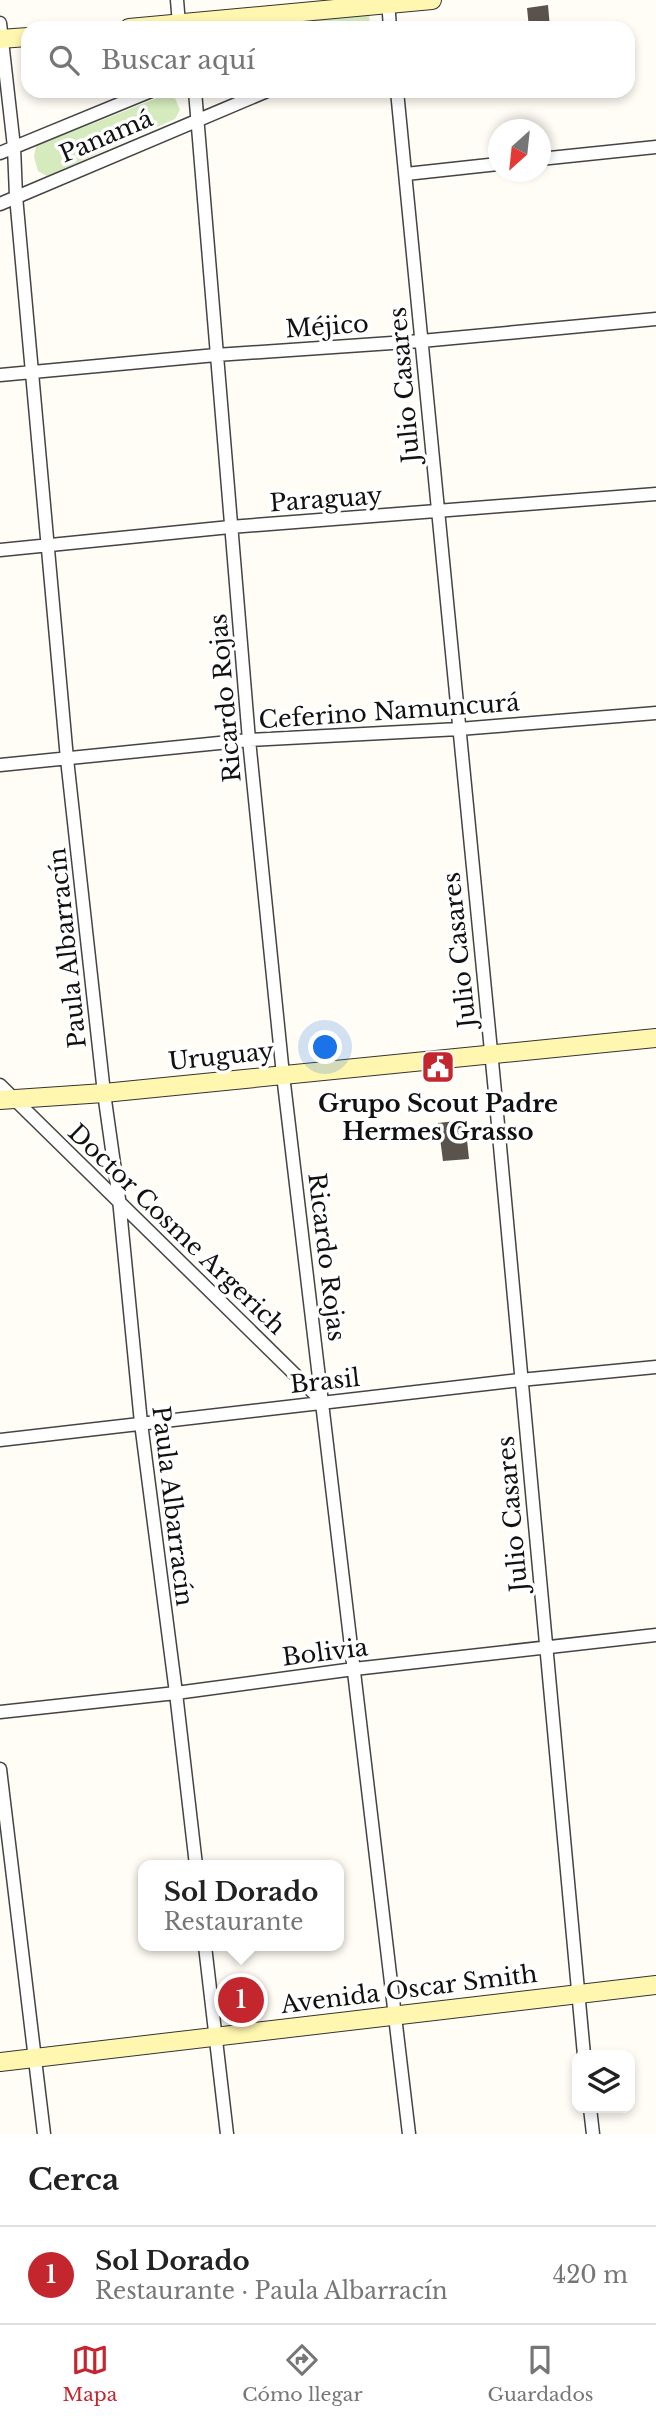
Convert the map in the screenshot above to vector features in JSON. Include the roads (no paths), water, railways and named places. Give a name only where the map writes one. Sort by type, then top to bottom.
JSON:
[{"type":"main road","points":[[222,21],[388,2],[432,0]]},
{"type":"main road","points":[[1,34],[21,36]]},
{"type":"main road","name":"Uruguay","points":[[7,1100],[104,1093],[656,1038]]},
{"type":"main road","name":"Avenida Oscar Smith","points":[[0,2062],[656,1985]]},
{"type":"street","points":[[177,0],[185,21]]},
{"type":"street","points":[[388,2],[389,21]]},
{"type":"street","name":"Paula Albarracín","points":[[1,34],[14,147],[16,196],[67,759],[141,1423],[195,1860]]},
{"type":"street","name":"Panamá","points":[[0,153],[134,98]]},
{"type":"street","name":"Ricardo Rojas","points":[[195,98],[249,740],[283,1074],[409,2134]]},
{"type":"street","name":"Panamá","points":[[0,204],[250,98]]},
{"type":"street","name":"Julio Casares","points":[[398,98],[495,1092],[583,2050]]},
{"type":"street","points":[[551,158],[656,147]]},
{"type":"street","points":[[406,174],[488,165]]},
{"type":"street","name":"Méjico","points":[[0,375],[656,319]]},
{"type":"street","name":"Paraguay","points":[[0,550],[230,527],[656,494]]},
{"type":"street","name":"Ceferino Namuncurá","points":[[0,765],[249,740],[459,729],[656,713]]},
{"type":"street","name":"Doctor Cosme Argerich","points":[[0,1085],[7,1100],[118,1199],[324,1402]]},
{"type":"street","name":"Brasil","points":[[0,1440],[520,1380],[656,1367]]},
{"type":"street","name":"Bolivia","points":[[0,1712],[656,1635]]},
{"type":"street","points":[[0,1769],[44,2134]]},
{"type":"street","points":[[206,1951],[227,2134]]},
{"type":"street","points":[[591,2113],[593,2134]]},
{"type":"place","name":"Grupo Scout Padre Hermes Grasso","points":[[438,1067]]},
{"type":"place","name":"Sol Dorado","points":[[241,2000]]}]
